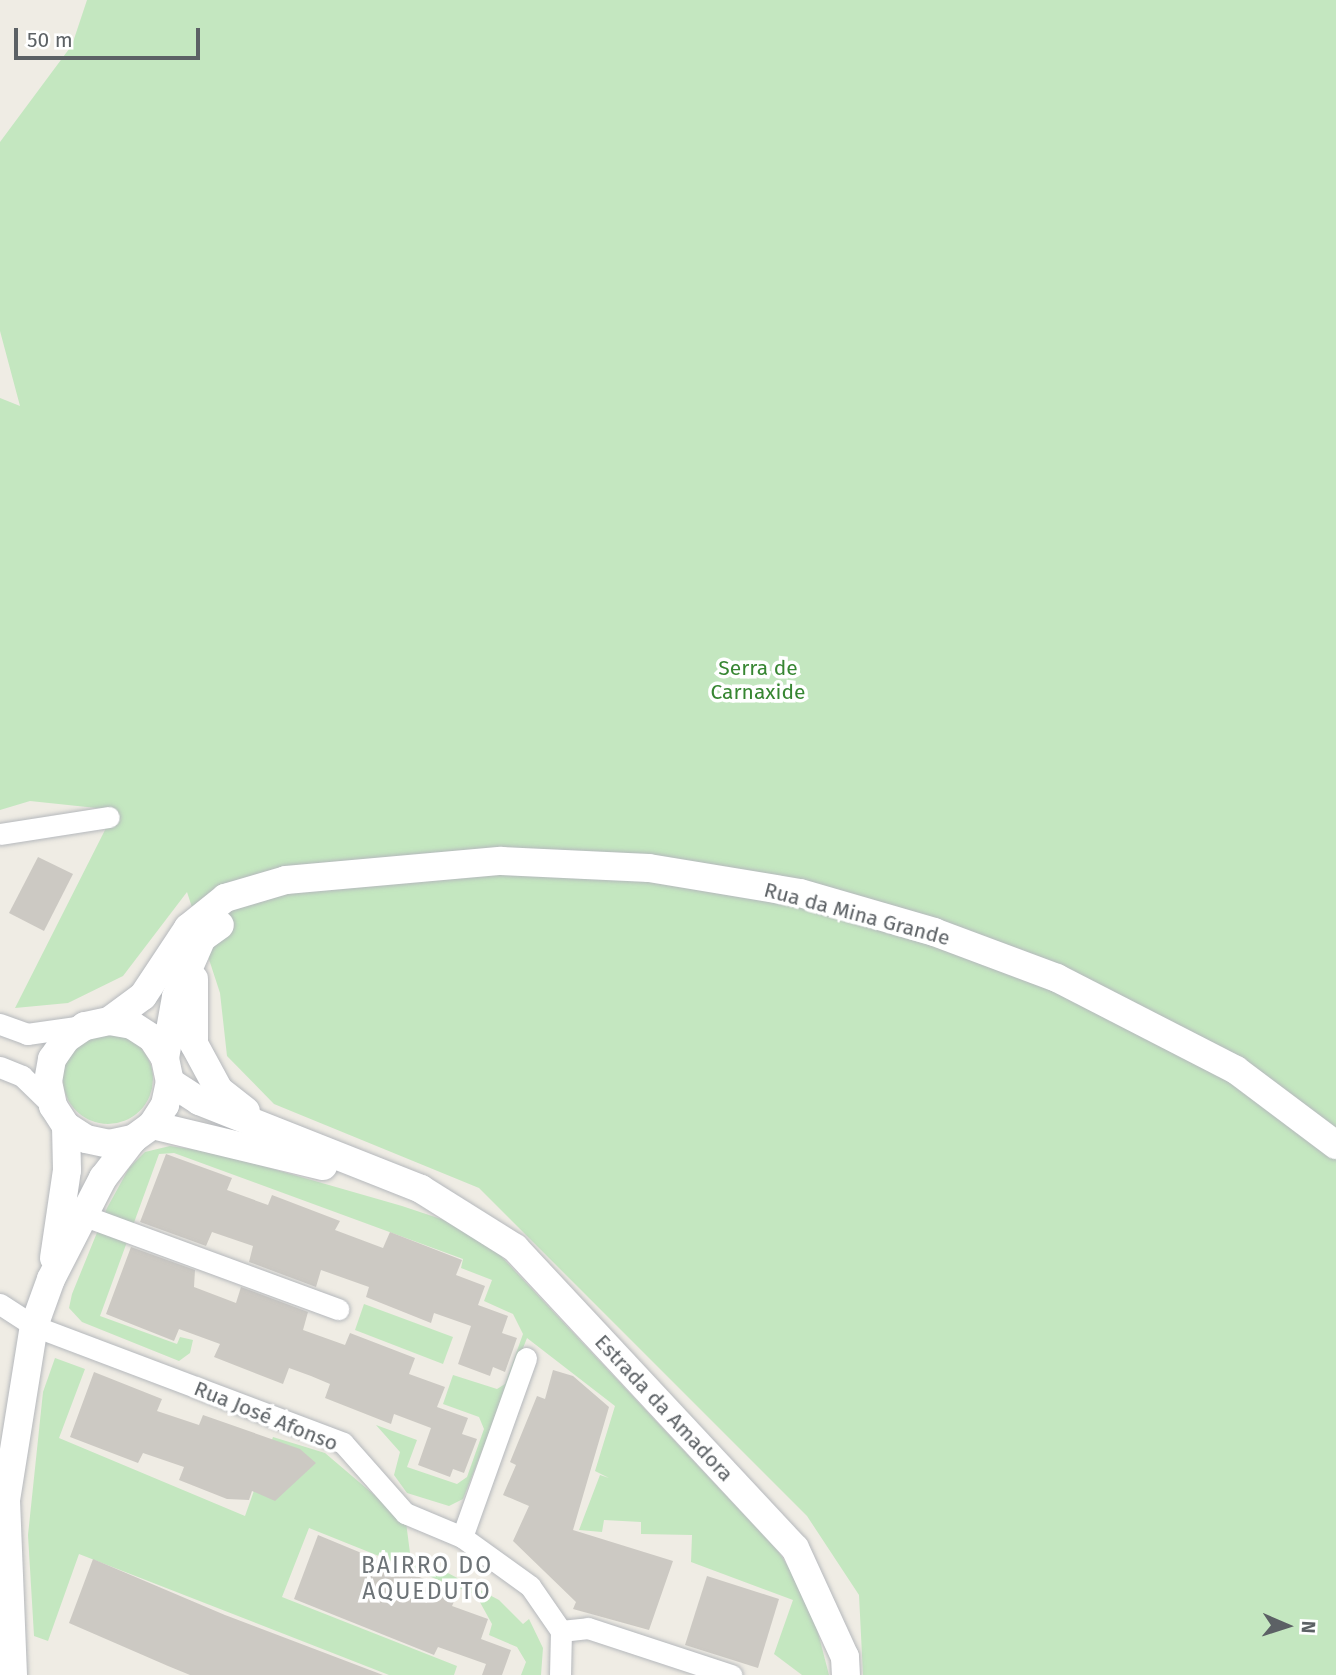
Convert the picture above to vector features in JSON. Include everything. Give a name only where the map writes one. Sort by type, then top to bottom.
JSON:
[{"type":"street","points":[[0,834],[109,817]]},
{"type":"street","name":"Rua da Mina Grande","points":[[97,1023],[143,996],[188,928],[225,898],[286,880],[500,861],[649,868],[800,893],[934,932],[1057,978],[1236,1070],[1336,1145]]},
{"type":"street","name":"Rua da Mina Grande","points":[[202,938],[286,880]]},
{"type":"street","points":[[7,1665],[6,1500],[34,1326],[51,1279],[103,1178],[165,1105],[176,997],[202,938]]},
{"type":"street","points":[[202,938],[191,994],[194,1044],[219,1090],[267,1128]]},
{"type":"street","points":[[0,1024],[27,1034],[97,1023],[132,1026],[152,1038],[168,1070]]},
{"type":"street","points":[[51,1279],[67,1170],[59,1116],[48,1083],[52,1059],[66,1039],[97,1023]]},
{"type":"street","points":[[0,1067],[22,1076],[59,1116],[86,1139],[109,1144],[142,1132]]},
{"type":"street","name":"Estrada da Amadora","points":[[168,1070],[199,1101],[421,1189],[515,1248],[795,1548],[845,1657],[846,1675]]},
{"type":"street","name":"Estrada da Amadora","points":[[142,1132],[421,1189]]},
{"type":"street","points":[[85,1216],[338,1309]]},
{"type":"street","name":"Rua José Afonso","points":[[0,1304],[34,1326],[343,1443],[405,1513],[462,1537],[530,1586],[561,1631]]},
{"type":"street","points":[[462,1537],[526,1358]]},
{"type":"street","points":[[560,1675],[561,1631],[588,1628],[731,1675]]},
{"type":"green space","name":"Serra de Carnaxide","points":[[87,0],[1336,0],[1336,1675],[863,1675],[859,1595],[807,1516],[479,1188],[274,1104],[227,1056],[220,993],[187,892],[123,976],[68,1003],[15,1008],[105,830],[106,809],[30,801],[0,810],[0,398],[20,406],[0,331],[0,142],[72,45]]},
{"type":"green space","points":[[108,1034],[125,1037],[140,1047],[150,1062],[153,1079],[150,1096],[140,1111],[125,1121],[108,1124],[91,1121],[76,1111],[66,1096],[63,1079],[66,1062],[76,1047],[91,1037]]},
{"type":"green space","points":[[170,1146],[217,1153],[402,1206],[447,1221],[499,1254],[778,1551],[809,1598],[829,1675],[802,1675],[774,1654],[793,1600],[691,1562],[692,1535],[641,1534],[641,1522],[604,1520],[602,1532],[579,1530],[600,1475],[609,1478],[595,1471],[615,1406],[527,1338],[463,1499],[449,1506],[407,1493],[394,1475],[400,1452],[376,1425],[417,1440],[407,1467],[457,1484],[467,1477],[484,1429],[479,1417],[443,1404],[453,1375],[497,1389],[505,1384],[523,1334],[513,1314],[484,1301],[492,1280],[461,1268],[463,1259],[174,1153],[159,1154],[100,1316],[177,1344],[180,1337],[193,1340],[190,1353],[179,1361],[82,1322],[69,1308],[72,1294],[107,1208],[129,1168],[145,1152]]},
{"type":"green space","points":[[364,1304],[453,1337],[443,1364],[355,1330]]},
{"type":"green space","points":[[55,1358],[85,1369],[59,1438],[245,1516],[273,1437],[325,1453],[406,1522],[410,1553],[499,1600],[523,1624],[529,1619],[543,1648],[541,1675],[521,1675],[526,1662],[517,1647],[489,1635],[492,1624],[476,1595],[309,1528],[282,1597],[457,1666],[454,1675],[389,1675],[79,1554],[48,1641],[34,1636],[28,1535],[43,1392]]},
{"type":"building","points":[[38,857],[73,874],[44,931],[9,913]]},
{"type":"building","points":[[166,1154],[232,1178],[227,1190],[268,1205],[272,1195],[340,1221],[335,1230],[383,1248],[390,1232],[462,1260],[456,1275],[485,1286],[478,1305],[508,1316],[502,1333],[517,1338],[505,1372],[493,1367],[490,1376],[458,1364],[471,1326],[434,1313],[431,1323],[366,1297],[369,1287],[321,1270],[316,1287],[249,1262],[253,1246],[212,1232],[206,1246],[140,1222]]},
{"type":"building","points":[[131,1247],[195,1270],[194,1287],[236,1303],[241,1287],[308,1312],[303,1330],[345,1345],[350,1333],[415,1358],[409,1374],[445,1387],[437,1407],[468,1418],[462,1434],[477,1439],[464,1473],[453,1469],[450,1477],[418,1465],[431,1428],[394,1414],[391,1424],[325,1398],[330,1384],[289,1368],[283,1384],[214,1357],[220,1344],[179,1329],[174,1341],[106,1314]]},
{"type":"building","points":[[553,1370],[573,1376],[609,1407],[573,1530],[673,1561],[649,1630],[573,1609],[576,1602],[513,1541],[529,1506],[503,1495],[516,1465],[510,1462],[537,1396],[545,1399]]},
{"type":"building","points":[[94,1372],[162,1399],[157,1411],[199,1425],[203,1415],[300,1449],[316,1463],[275,1501],[252,1491],[249,1500],[227,1499],[179,1480],[184,1467],[143,1453],[138,1463],[70,1437]]},
{"type":"building","points":[[318,1535],[458,1593],[452,1606],[488,1619],[481,1639],[511,1650],[502,1675],[482,1675],[486,1664],[438,1647],[434,1655],[294,1599]]},
{"type":"building","points":[[93,1559],[225,1615],[383,1675],[190,1675],[69,1623]]},
{"type":"building","points":[[707,1576],[779,1599],[758,1668],[685,1645]]},
{"type":"district","name":"BAIRRO DO AQUEDUTO","points":[[427,1578]]}]
